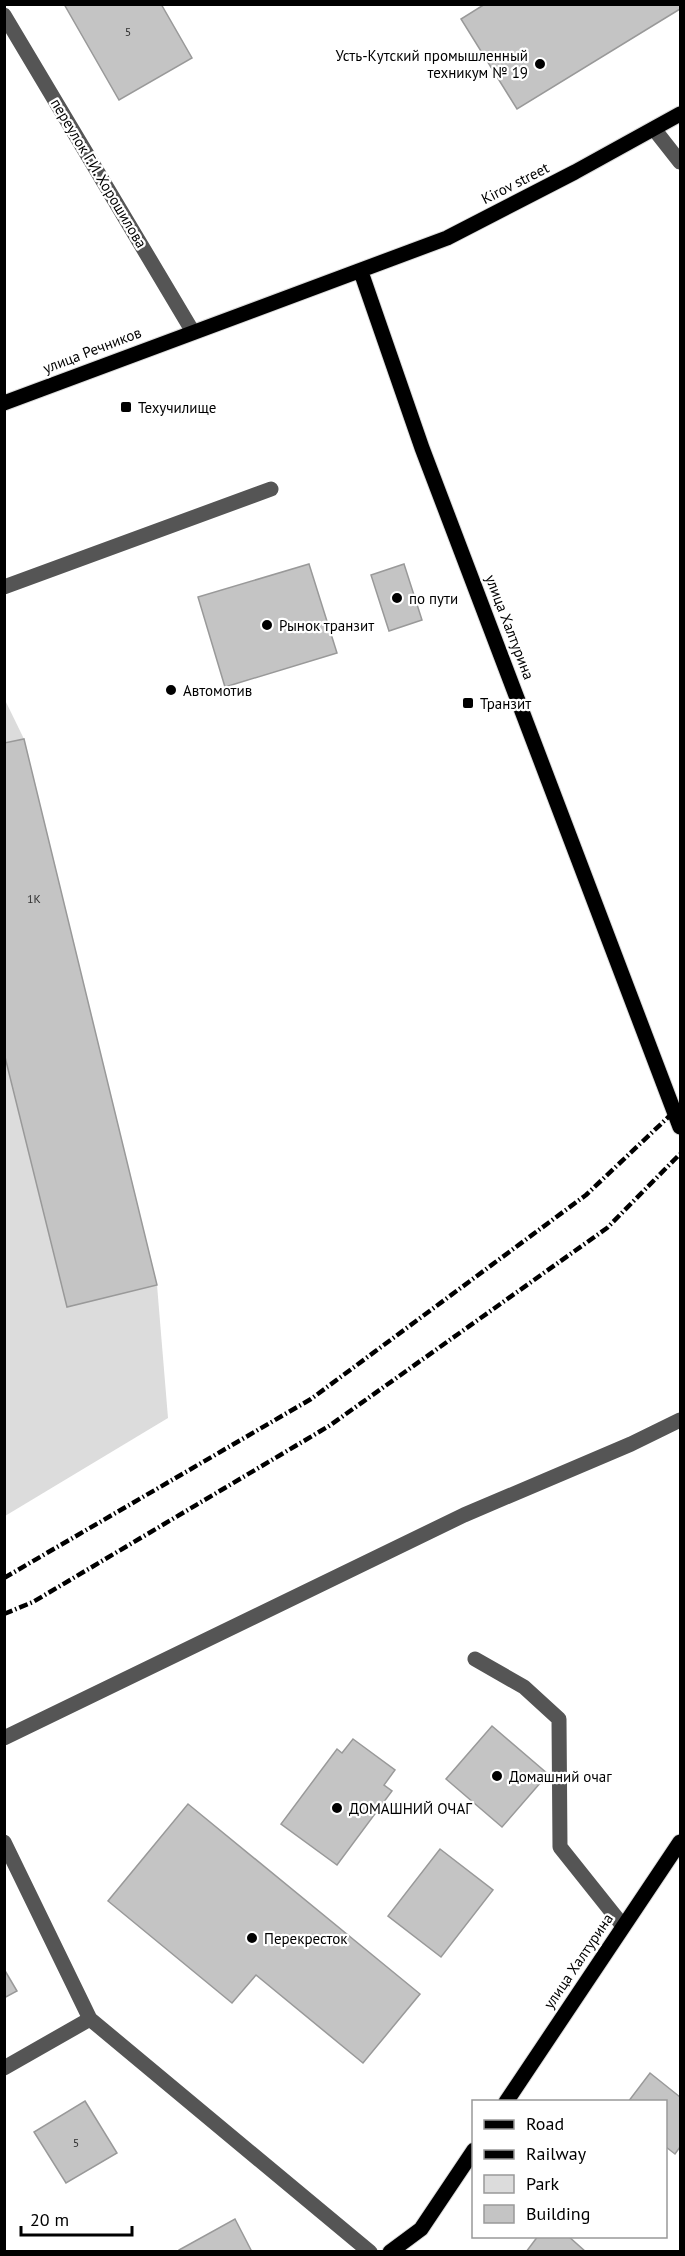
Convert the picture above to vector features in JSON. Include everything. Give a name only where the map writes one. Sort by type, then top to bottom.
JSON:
[{"type":"main road","name":"Kirov street","points":[[193,332],[361,272],[447,238],[681,114]]},
{"type":"main road","name":"улица Халтурина","points":[[361,272],[422,448],[681,1127]]},
{"type":"main road","name":"улица Речников","points":[[4,403],[193,332]]},
{"type":"main road","name":"улица Халтурина","points":[[507,2100],[681,1842]]},
{"type":"main road","points":[[390,2252],[421,2229],[472,2153]]},
{"type":"street","name":"переулок Г.И. Хорошилова","points":[[4,15],[193,332]]},
{"type":"street","points":[[654,129],[681,162]]},
{"type":"street","points":[[4,587],[272,489]]},
{"type":"street","points":[[4,1738],[464,1515],[631,1444],[681,1420]]},
{"type":"street","points":[[475,1659],[524,1687],[559,1719],[560,1847],[623,1926]]},
{"type":"street","points":[[4,1842],[90,2019],[370,2252]]},
{"type":"street","points":[[4,2068],[90,2019]]},
{"type":"green space","points":[[4,698],[24,739],[157,1285],[168,1418],[5,1516]]},
{"type":"building","points":[[64,4],[161,4],[192,58],[119,100]]},
{"type":"building","name":"Усть-Кутский промышленный техникум № 19","points":[[485,4],[680,4],[680,9],[517,109],[461,19]]},
{"type":"building","name":"Рынок транзит","points":[[309,564],[337,653],[225,687],[198,597]]},
{"type":"building","name":"по пути","points":[[404,564],[422,620],[389,631],[371,575]]},
{"type":"building","points":[[24,739],[157,1285],[67,1307],[4,1053],[4,743]]},
{"type":"building","name":"Домашний очаг","points":[[492,1726],[548,1774],[502,1827],[446,1779]]},
{"type":"building","name":"ДОМАШНИЙ ОЧАГ","points":[[353,1739],[395,1770],[384,1785],[392,1791],[337,1865],[281,1824],[337,1749],[342,1753]]},
{"type":"building","name":"Перекресток","points":[[188,1804],[420,1994],[363,2063],[256,1975],[232,2003],[108,1901]]},
{"type":"building","points":[[440,1849],[493,1890],[441,1957],[388,1916]]},
{"type":"building","points":[[4,1969],[17,1991],[4,1998]]},
{"type":"building","points":[[650,2073],[680,2097],[680,2147],[675,2154],[667,2148],[667,2100],[630,2100]]},
{"type":"building","points":[[85,2101],[117,2153],[66,2183],[34,2132]]},
{"type":"building","points":[[235,2219],[252,2252],[179,2252],[179,2250]]},
{"type":"building","points":[[536,2238],[570,2238],[586,2252],[526,2252]]},
{"type":"railway","points":[[4,1578],[311,1399],[586,1195],[680,1106]]},
{"type":"railway","points":[[4,1614],[33,1602],[329,1426],[607,1228],[680,1154]]},
{"type":"place","name":"Усть-Кутский промышленный техникум № 19","points":[[540,64]]},
{"type":"place","name":"Техучилище","points":[[126,407]]},
{"type":"place","name":"по пути","points":[[397,598]]},
{"type":"place","name":"Рынок транзит","points":[[267,625]]},
{"type":"place","name":"Автомотив","points":[[171,690]]},
{"type":"place","name":"Транзит","points":[[468,703]]},
{"type":"place","name":"Домашний очаг","points":[[497,1776]]},
{"type":"place","name":"ДОМАШНИЙ ОЧАГ","points":[[337,1808]]},
{"type":"place","name":"Перекресток","points":[[252,1938]]}]
